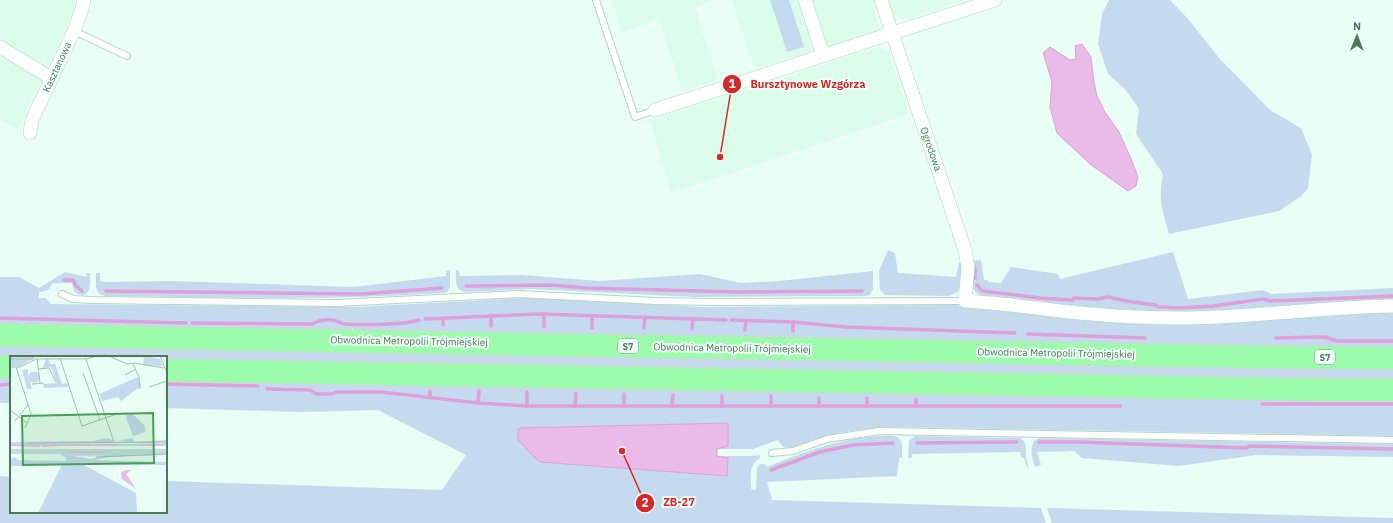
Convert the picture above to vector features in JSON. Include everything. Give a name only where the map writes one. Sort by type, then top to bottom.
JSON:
[{"type":"highway","name":"Obwodnica Metropolii Trójmiejskiej","points":[[0,334],[1250,357],[1393,358]]},
{"type":"highway","points":[[167,370],[1393,390]]},
{"type":"street","name":"Kasztanowa","points":[[30,133],[32,120],[74,30],[84,0]]},
{"type":"street","points":[[805,0],[823,55]]},
{"type":"street","name":"Ogrodowa","points":[[881,0],[965,250],[968,267],[965,301]]},
{"type":"street","points":[[654,110],[995,0]]},
{"type":"street","points":[[0,47],[51,78]]},
{"type":"street","points":[[965,301],[990,302],[1106,315],[1179,318],[1247,315],[1356,306],[1393,306]]},
{"type":"lane","points":[[596,0],[635,117],[654,110]]},
{"type":"lane","points":[[74,30],[127,56]]},
{"type":"lane","points":[[62,294],[73,299],[93,300],[336,303],[518,294],[714,302],[965,301]]},
{"type":"lane","points":[[772,453],[793,451],[827,439],[878,431],[1393,440]]},
{"type":"shaded area","points":[[0,0],[75,0],[76,3],[72,15],[18,130],[0,119]]},
{"type":"shaded area","points":[[612,0],[713,0],[695,7],[718,80],[682,92],[659,19],[622,33]]},
{"type":"shaded area","points":[[732,0],[871,0],[881,31],[754,69]]},
{"type":"shaded area","points":[[770,0],[789,0],[804,47],[787,52]]},
{"type":"shaded area","points":[[889,0],[965,0],[904,20],[894,15]]},
{"type":"shaded area","points":[[1109,0],[1170,0],[1189,20],[1219,58],[1270,110],[1301,128],[1312,155],[1308,188],[1301,196],[1279,211],[1169,234],[1164,218],[1161,198],[1163,174],[1136,134],[1139,109],[1124,88],[1108,74],[1098,44],[1102,14]]},
{"type":"shaded area","points":[[1082,44],[1091,57],[1097,96],[1105,112],[1119,132],[1138,177],[1136,186],[1128,191],[1090,164],[1057,133],[1050,107],[1052,82],[1043,53],[1050,47],[1070,60],[1076,59],[1075,46]]},
{"type":"shaded area","points":[[877,47],[889,51],[909,114],[671,193],[650,120]]},
{"type":"shaded area","points":[[888,250],[895,253],[898,273],[956,277],[959,262],[965,262],[959,290],[948,296],[885,295],[880,290],[879,271]]},
{"type":"shaded area","points":[[1173,252],[1188,299],[1263,290],[1271,294],[1393,288],[1393,301],[1219,312],[1136,312],[981,296],[973,289],[970,261],[981,260],[984,280],[987,280],[988,282],[1001,283],[1011,267],[1058,274],[1060,279]]},
{"type":"shaded area","points":[[450,270],[450,287],[447,292],[442,293],[358,297],[274,298],[105,296],[99,294],[96,288],[96,273],[100,273],[100,281],[106,282],[170,281],[353,287],[446,276],[446,271]]},
{"type":"shaded area","points":[[456,270],[459,270],[460,276],[522,275],[599,281],[700,274],[741,283],[779,281],[873,271],[873,289],[870,295],[865,296],[694,297],[531,289],[464,292],[457,286]]},
{"type":"shaded area","points":[[65,272],[86,277],[87,273],[90,273],[90,286],[86,294],[80,295],[75,292],[72,283],[52,283],[47,290],[44,292],[39,292],[39,298],[46,298],[51,304],[356,307],[524,298],[705,307],[954,305],[1069,317],[1393,310],[1393,349],[0,325],[0,277],[19,277],[39,288]]},
{"type":"shaded area","points":[[0,342],[1393,365],[1393,384],[167,363],[167,356],[10,356],[0,360]]},
{"type":"shaded area","points":[[0,377],[10,377],[10,403],[0,403]]},
{"type":"shaded area","points":[[167,380],[1393,400],[1393,436],[891,427],[844,432],[825,436],[787,448],[783,447],[778,440],[753,449],[717,449],[728,445],[728,423],[518,429],[518,440],[540,462],[727,476],[728,458],[717,456],[760,455],[760,458],[754,464],[751,472],[751,489],[756,490],[757,468],[760,464],[764,464],[767,467],[808,451],[836,443],[865,437],[893,436],[898,437],[902,443],[902,458],[899,458],[897,476],[767,482],[772,500],[1041,508],[1046,523],[0,523],[0,476],[10,477],[10,513],[167,513],[167,481],[442,490],[466,455],[378,410],[302,412],[167,408]]},
{"type":"shaded area","points":[[728,423],[728,446],[717,449],[717,456],[728,458],[727,476],[540,462],[518,440],[518,429],[520,428]]},
{"type":"shaded area","points":[[915,436],[1019,438],[1026,446],[1026,458],[1029,468],[1028,469],[1024,458],[1021,458],[1020,452],[912,454],[912,458],[908,458],[909,441]]},
{"type":"shaded area","points":[[1040,438],[1393,444],[1393,457],[1256,455],[1179,466],[1082,458],[1074,451],[1037,452],[1041,465],[1035,467],[1032,457],[1032,446],[1035,440]]},
{"type":"shaded area","points":[[1047,508],[1393,518],[1393,523],[1052,523]]},
{"type":"waterway","points":[[975,268],[975,278]]},
{"type":"waterway","points":[[64,280],[73,280],[76,286],[82,291]]},
{"type":"waterway","points":[[466,286],[552,285],[585,288],[740,292],[862,291]]},
{"type":"waterway","points":[[977,285],[982,291],[1040,298],[1072,300],[1074,298],[1098,299],[1107,297],[1155,305],[1159,307],[1180,308],[1213,306],[1263,299],[1271,301],[1393,296]]},
{"type":"waterway","points":[[106,291],[362,294],[442,288]]},
{"type":"waterway","points":[[425,319],[539,314],[726,320]]},
{"type":"waterway","points":[[544,314],[544,327]]},
{"type":"waterway","points":[[491,315],[491,326]]},
{"type":"waterway","points":[[592,316],[592,328]]},
{"type":"waterway","points":[[644,328],[645,317]]},
{"type":"waterway","points":[[0,318],[186,323]]},
{"type":"waterway","points":[[443,318],[443,325]]},
{"type":"waterway","points":[[692,329],[693,319]]},
{"type":"waterway","points":[[192,323],[312,324],[322,320],[333,320],[345,324],[394,324],[419,320]]},
{"type":"waterway","points":[[731,320],[793,322],[846,327],[1015,333]]},
{"type":"waterway","points":[[745,330],[746,321]]},
{"type":"waterway","points":[[793,322],[793,331]]},
{"type":"waterway","points":[[1028,334],[1145,338]]},
{"type":"waterway","points":[[1276,338],[1325,337],[1337,341],[1393,341]]},
{"type":"waterway","points":[[0,385],[10,384]]},
{"type":"waterway","points":[[167,384],[258,386]]},
{"type":"waterway","points":[[267,389],[310,390],[317,394],[332,394],[337,392],[381,392],[478,403],[527,406],[1120,406]]},
{"type":"waterway","points":[[430,391],[430,397]]},
{"type":"waterway","points":[[478,403],[479,391]]},
{"type":"waterway","points":[[527,392],[527,406]]},
{"type":"waterway","points":[[575,406],[576,393]]},
{"type":"waterway","points":[[624,394],[624,406]]},
{"type":"waterway","points":[[672,406],[673,395]]},
{"type":"waterway","points":[[722,396],[722,406]]},
{"type":"waterway","points":[[771,396],[771,406]]},
{"type":"waterway","points":[[819,398],[819,406]]},
{"type":"waterway","points":[[867,398],[867,406]]},
{"type":"waterway","points":[[916,399],[916,406]]},
{"type":"waterway","points":[[1262,404],[1393,404]]},
{"type":"waterway","points":[[917,443],[1017,442]]},
{"type":"waterway","points":[[1039,442],[1247,448],[1249,446],[1393,449]]},
{"type":"waterway","points":[[771,470],[820,452],[853,445],[893,443]]},
{"type":"place","name":"Bursztynowe Wzgórza","points":[[720,157]]},
{"type":"place","name":"ZB-27","points":[[622,451]]}]
